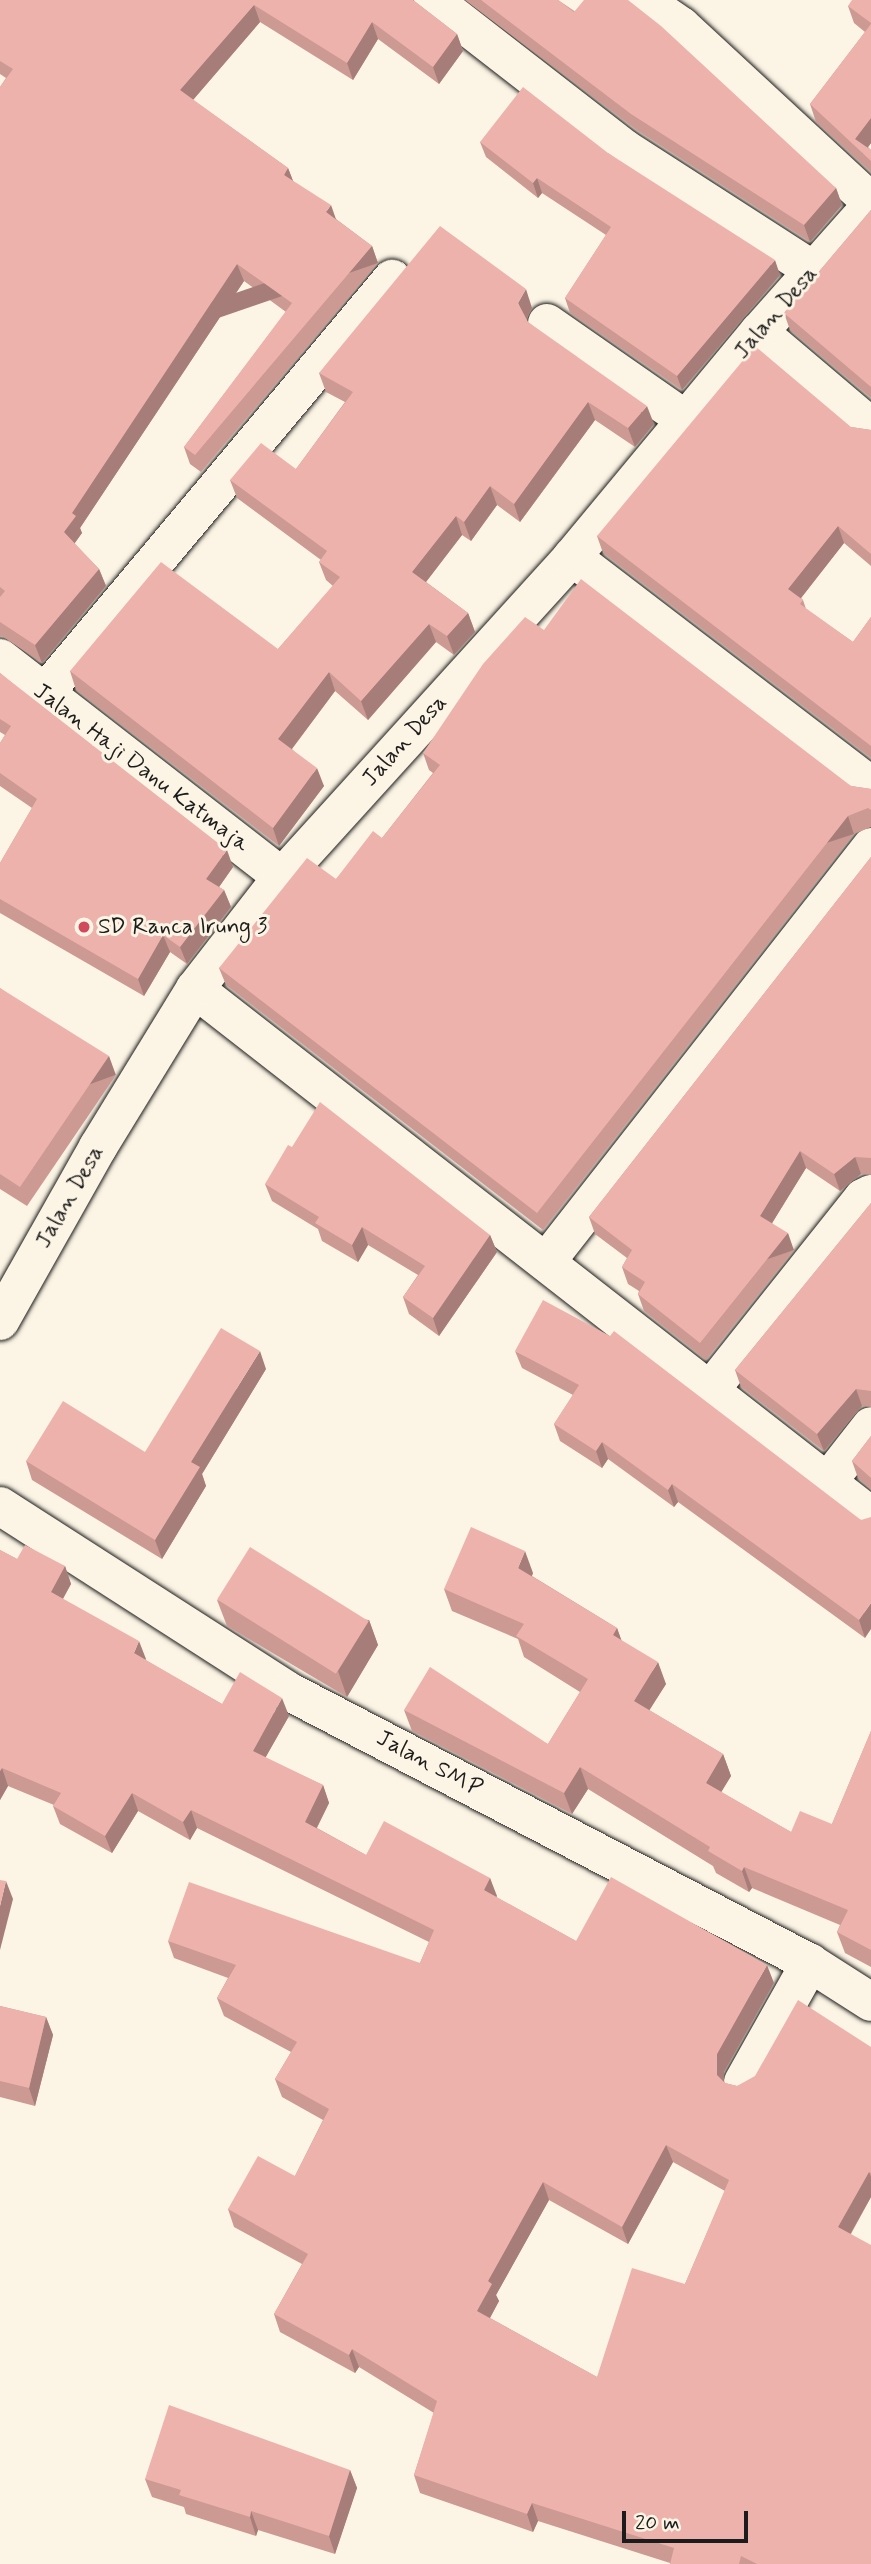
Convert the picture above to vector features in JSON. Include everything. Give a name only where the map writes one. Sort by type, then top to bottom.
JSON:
[{"type":"street","points":[[433,0],[625,149],[813,270]]},
{"type":"street","points":[[643,0],[681,26],[871,204]]},
{"type":"street","name":"Jalan Desa","points":[[0,1321],[195,989],[282,877],[572,557],[759,332],[871,204]]},
{"type":"street","points":[[44,694],[392,279]]},
{"type":"street","points":[[547,323],[686,420]]},
{"type":"street","points":[[759,332],[871,427]]},
{"type":"street","points":[[572,557],[871,786]]},
{"type":"street","name":"Jalan Haji Danu Katmaja","points":[[0,658],[282,877]]},
{"type":"street","points":[[546,1262],[871,847]]},
{"type":"street","points":[[195,989],[829,1480],[871,1516]]},
{"type":"street","points":[[711,1389],[863,1198],[871,1194]]},
{"type":"street","points":[[829,1480],[871,1426]]},
{"type":"street","name":"Jalan SMP","points":[[0,1506],[288,1691],[810,1963],[871,2002]]},
{"type":"street","points":[[743,2082],[810,1963]]},
{"type":"building","points":[[0,0],[413,0],[457,34],[433,67],[372,22],[347,63],[254,5],[180,90],[288,168],[284,175],[331,205],[326,212],[372,246],[195,455],[184,447],[292,303],[237,264],[72,513],[76,516],[64,532],[99,569],[35,645],[0,622],[0,597],[5,591],[0,587],[0,87],[13,69],[0,61]]},
{"type":"building","points":[[481,0],[558,0],[574,12],[584,0],[628,0],[661,26],[836,188],[804,225],[631,114]]},
{"type":"building","points":[[852,0],[871,0],[871,23],[848,6]]},
{"type":"building","points":[[871,24],[871,118],[855,139],[871,150],[871,161],[810,104]]},
{"type":"building","points":[[523,87],[608,153],[775,260],[677,376],[565,298],[611,227],[537,178],[533,183],[480,142]]},
{"type":"building","points":[[871,210],[871,387],[784,313]]},
{"type":"building","points":[[440,226],[526,289],[518,303],[528,322],[647,406],[628,428],[588,402],[514,504],[490,486],[464,522],[456,516],[412,572],[468,613],[447,636],[429,624],[361,701],[329,672],[278,739],[317,768],[273,828],[70,671],[161,562],[278,649],[340,577],[319,562],[327,551],[230,480],[261,443],[296,469],[353,392],[319,373]]},
{"type":"building","points":[[755,346],[851,427],[871,430],[871,554],[838,526],[788,589],[803,600],[800,604],[853,642],[871,617],[871,746],[597,536]]},
{"type":"building","points":[[581,579],[851,786],[871,789],[871,810],[868,808],[848,816],[537,1213],[219,968],[307,858],[336,879],[373,831],[382,838],[440,765],[423,753],[483,664],[525,617],[544,630]]},
{"type":"building","points":[[0,673],[227,850],[206,879],[224,890],[180,947],[163,935],[138,979],[0,899],[0,863],[37,799],[0,773],[0,743],[11,726],[0,719]]},
{"type":"building","points":[[871,857],[871,1158],[855,1157],[834,1174],[800,1151],[760,1216],[788,1233],[700,1343],[638,1294],[645,1282],[622,1267],[632,1250],[589,1217]]},
{"type":"building","points":[[0,988],[109,1056],[20,1187],[0,1174]]},
{"type":"building","points":[[320,1102],[490,1235],[433,1318],[403,1297],[425,1266],[362,1227],[352,1245],[315,1223],[319,1217],[265,1184],[288,1145],[292,1147]]},
{"type":"building","points":[[871,1203],[871,1391],[856,1389],[817,1434],[735,1370]]},
{"type":"building","points":[[543,1300],[610,1336],[614,1331],[861,1520],[871,1517],[871,1603],[859,1620],[672,1484],[668,1490],[602,1442],[596,1451],[554,1424],[579,1385],[515,1351]]},
{"type":"building","points":[[221,1328],[260,1351],[191,1462],[200,1467],[155,1540],[26,1461],[63,1401],[145,1452]]},
{"type":"building","points":[[871,1436],[871,1478],[852,1461]]},
{"type":"building","points":[[471,1527],[525,1551],[518,1568],[617,1628],[613,1635],[658,1662],[634,1701],[723,1754],[706,1783],[791,1832],[800,1811],[832,1824],[871,1731],[871,1950],[837,1932],[848,1910],[744,1867],[742,1871],[708,1851],[710,1847],[580,1767],[564,1793],[404,1710],[430,1667],[548,1744],[588,1679],[516,1636],[524,1624],[444,1589]]},
{"type":"building","points":[[25,1545],[65,1566],[51,1592],[139,1641],[134,1653],[222,1704],[240,1672],[282,1698],[253,1751],[323,1785],[305,1822],[366,1855],[384,1821],[490,1878],[484,1890],[576,1941],[611,1877],[767,1965],[717,2054],[717,2075],[725,2083],[737,2086],[755,2076],[798,2000],[871,2047],[871,2173],[869,2172],[838,2227],[871,2245],[871,2564],[757,2564],[741,2556],[739,2564],[670,2564],[674,2548],[532,2503],[527,2514],[414,2475],[437,2401],[352,2349],[349,2355],[274,2314],[308,2254],[228,2209],[258,2156],[295,2176],[329,2109],[275,2079],[297,2042],[217,1998],[236,1965],[168,1941],[189,1882],[420,1963],[434,1930],[191,1810],[183,1822],[132,1793],[105,1836],[53,1806],[61,1793],[2,1768],[0,1771],[0,1550],[17,1559]],"holes":[[[666,2145],[729,2180],[685,2284],[632,2268],[597,2377],[477,2311],[492,2284],[488,2281],[543,2182],[622,2227]]]},
{"type":"building","points":[[250,1547],[369,1621],[336,1674],[217,1600]]},
{"type":"building","points":[[0,1880],[6,1881],[0,1906]]},
{"type":"building","points":[[0,2006],[46,2017],[29,2088],[0,2081]]},
{"type":"building","points":[[169,2405],[350,2470],[329,2536],[251,2511],[250,2517],[179,2495],[181,2490],[145,2479]]},
{"type":"place","name":"SD Ranca Irung 3","points":[[84,927]]}]
